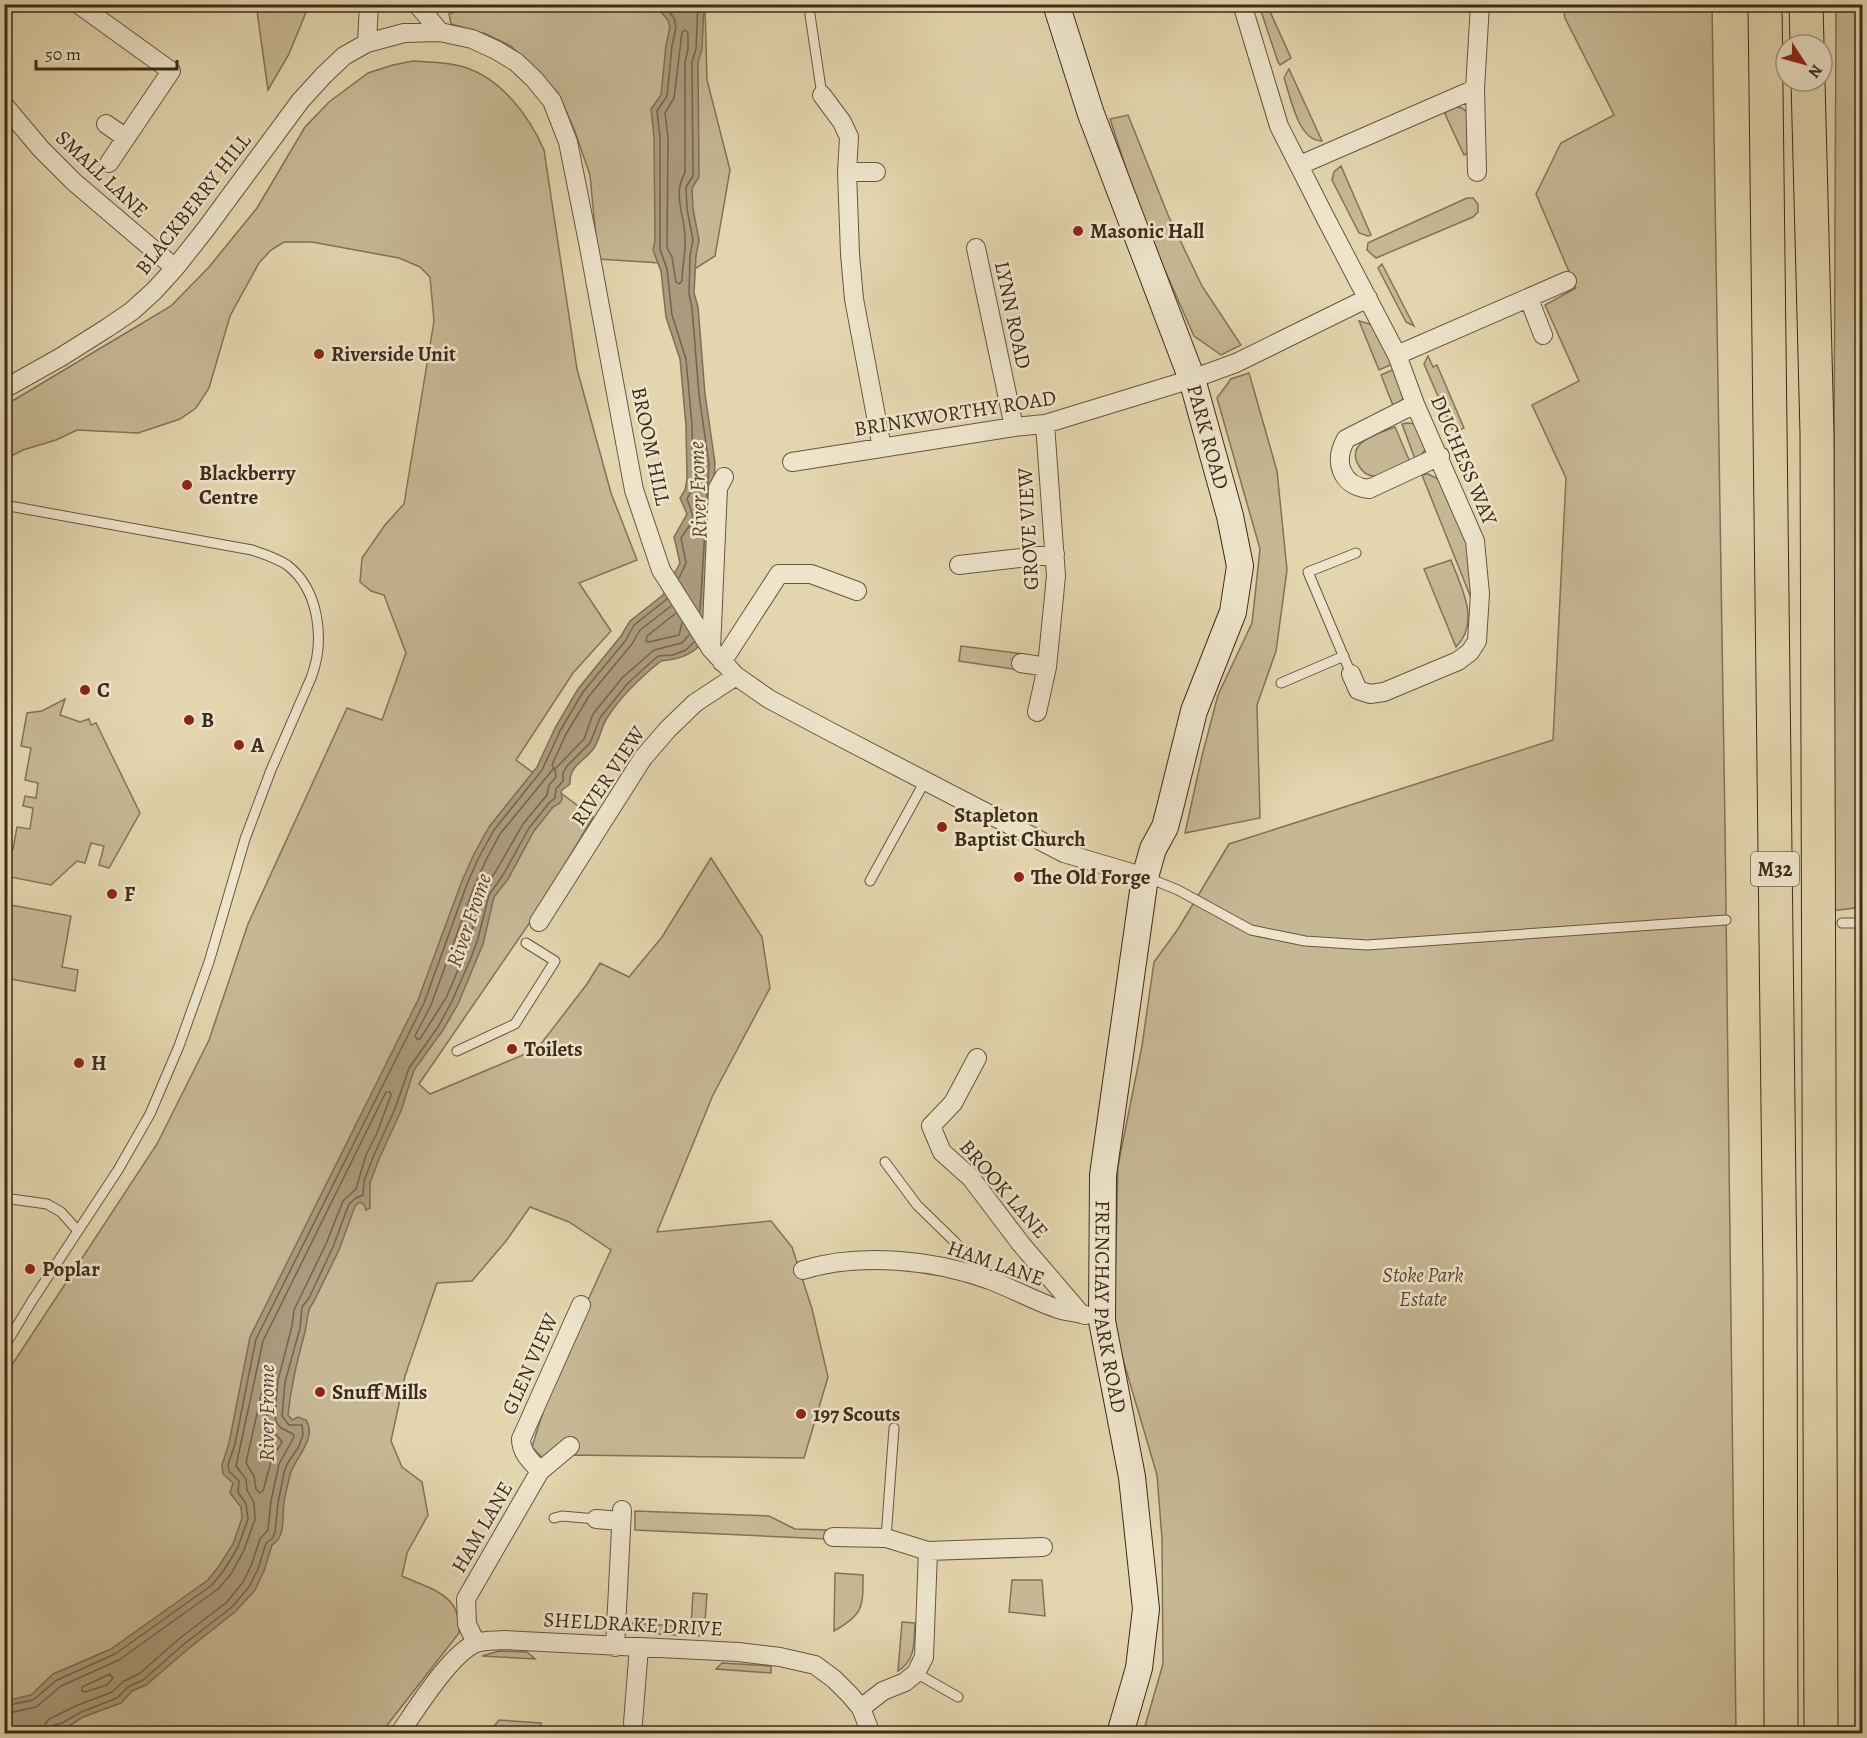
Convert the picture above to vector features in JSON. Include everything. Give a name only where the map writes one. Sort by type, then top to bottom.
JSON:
[{"type":"highway","name":"M32","points":[[1765,4],[1780,1277],[1781,1734]]},
{"type":"highway","points":[[1806,4],[1807,33]]},
{"type":"highway","name":"M32","points":[[1808,93],[1817,433],[1821,1734]]},
{"type":"main road","name":"PARK ROAD","points":[[1056,4],[1091,114],[1192,379],[1230,516],[1240,566],[1233,612],[1194,711],[1168,817],[1153,849],[1145,877]]},
{"type":"main road","name":"FRENCHAY PARK ROAD","points":[[1120,1734],[1139,1668],[1146,1609],[1132,1478],[1091,1317],[1103,1175],[1145,877]]},
{"type":"street","points":[[78,4],[177,76],[109,162]]},
{"type":"street","points":[[367,43],[369,4]]},
{"type":"street","points":[[417,4],[440,32]]},
{"type":"street","name":"DUCHESS WAY","points":[[1242,4],[1280,126],[1324,217],[1397,355],[1415,404],[1440,456],[1475,541],[1480,594],[1477,641],[1470,652],[1458,661],[1383,692],[1370,694],[1358,690],[1351,674]]},
{"type":"street","points":[[1477,172],[1475,89],[1480,4]]},
{"type":"street","name":"BROOM HILL","points":[[367,43],[404,33],[440,32],[472,39],[516,62],[552,101],[568,142],[590,247],[634,490],[664,576],[713,650],[736,676],[770,699],[1064,854],[1145,877]]},
{"type":"street","name":"BLACKBERRY HILL","points":[[4,389],[61,357],[132,311],[175,268],[301,100],[344,57],[367,43]]},
{"type":"street","points":[[1300,165],[1475,89]]},
{"type":"street","points":[[822,95],[842,122],[849,137],[847,172],[849,254],[854,299],[882,448]]},
{"type":"street","name":"SMALL LANE","points":[[4,105],[41,149],[74,182],[175,268]]},
{"type":"street","points":[[106,124],[126,138]]},
{"type":"street","points":[[847,172],[876,172]]},
{"type":"street","name":"LYNN ROAD","points":[[976,248],[1014,427]]},
{"type":"street","points":[[1397,355],[1568,281]]},
{"type":"street","points":[[1192,379],[1236,363],[1368,298]]},
{"type":"street","points":[[1529,299],[1543,335]]},
{"type":"street","name":"BRINKWORTHY ROAD","points":[[792,462],[1045,424],[1192,379]]},
{"type":"street","points":[[1415,404],[1346,439],[1340,449],[1338,462],[1347,479],[1356,488],[1369,489],[1440,456]]},
{"type":"street","name":"GROVE VIEW","points":[[1037,712],[1047,667],[1056,576],[1045,424]]},
{"type":"street","points":[[713,650],[718,488],[724,477]]},
{"type":"street","points":[[959,566],[1055,554]]},
{"type":"street","points":[[713,650],[778,574],[811,574],[857,591]]},
{"type":"street","points":[[1021,663],[1047,667]]},
{"type":"street","name":"RIVER VIEW","points":[[539,922],[643,758],[695,703],[736,676]]},
{"type":"street","name":"BROOK LANE","points":[[977,1058],[953,1103],[931,1126],[942,1152],[971,1178],[1021,1244],[1091,1317]]},
{"type":"street","name":"HAM LANE","points":[[803,1270],[825,1263],[889,1261],[947,1267],[989,1280],[1060,1310],[1091,1317]]},
{"type":"street","name":"GLEN VIEW","points":[[540,1471],[521,1448],[521,1439],[581,1305]]},
{"type":"street","name":"HAM LANE","points":[[476,1643],[467,1624],[466,1599],[540,1471],[570,1446]]},
{"type":"street","points":[[596,1520],[621,1516],[615,1647]]},
{"type":"street","points":[[833,1538],[886,1538],[927,1551],[1043,1546]]},
{"type":"street","points":[[861,1708],[883,1691],[905,1682],[916,1673],[924,1657],[927,1551]]},
{"type":"street","name":"SHELDRAKE DRIVE","points":[[476,1643],[532,1635],[615,1647],[739,1649],[815,1665],[834,1679],[861,1708],[871,1734]]},
{"type":"street","points":[[399,1734],[457,1657],[476,1643]]},
{"type":"street","points":[[633,1723],[639,1647]]},
{"type":"lane","points":[[810,15],[822,95]]},
{"type":"lane","points":[[4,505],[262,553],[286,564],[302,581],[312,603],[318,629],[316,665],[271,770],[245,840],[209,962],[179,1046],[143,1130],[4,1347]]},
{"type":"lane","points":[[1351,674],[1308,572],[1356,553]]},
{"type":"lane","points":[[1281,683],[1344,656]]},
{"type":"lane","points":[[870,881],[926,781]]},
{"type":"lane","points":[[1145,877],[1178,890],[1251,930],[1305,941],[1367,945],[1726,920]]},
{"type":"lane","points":[[1842,923],[1863,923]]},
{"type":"lane","points":[[457,1051],[515,1024],[555,961],[526,943]]},
{"type":"lane","points":[[885,1162],[917,1205],[956,1242],[989,1280]]},
{"type":"lane","points":[[4,1198],[47,1204],[61,1212],[78,1231]]},
{"type":"lane","points":[[886,1538],[894,1428]]},
{"type":"lane","points":[[554,1518],[562,1516],[596,1520]]},
{"type":"lane","points":[[916,1673],[958,1697]]},
{"type":"green space","points":[[476,4],[705,5],[707,80],[730,170],[715,256],[690,272],[661,263],[598,259],[590,175],[574,129],[558,93],[511,46],[486,34],[451,24],[449,14]]},
{"type":"green space","points":[[1862,4],[1862,907],[1832,911],[1836,5]]},
{"type":"green space","points":[[262,5],[309,5],[289,54],[268,90],[257,11]]},
{"type":"green space","points":[[1259,5],[1267,5],[1291,58],[1280,65],[1278,62]]},
{"type":"green space","name":"Stoke Park Estate","points":[[1563,5],[1712,5],[1736,1733],[1143,1733],[1163,1664],[1162,1539],[1157,1475],[1114,1329],[1118,1166],[1142,1046],[1154,962],[1178,929],[1229,844],[1553,740],[1566,478],[1532,405],[1579,381],[1545,305],[1576,288],[1536,194],[1561,143],[1614,115],[1565,18]]},
{"type":"green space","points":[[413,61],[458,65],[490,80],[513,100],[531,124],[544,150],[577,369],[611,493],[637,560],[579,583],[611,631],[573,673],[516,760],[593,817],[537,912],[419,1084],[430,1094],[537,1049],[587,984],[600,963],[629,977],[662,937],[711,858],[762,937],[770,988],[713,1095],[657,1232],[771,1221],[792,1247],[812,1309],[828,1377],[804,1458],[570,1455],[553,1469],[532,1447],[568,1347],[611,1250],[569,1222],[530,1207],[506,1241],[472,1281],[437,1283],[405,1376],[391,1441],[402,1467],[422,1482],[428,1515],[407,1553],[402,1576],[434,1590],[450,1602],[459,1620],[459,1633],[381,1733],[5,1733],[4,1377],[157,1144],[209,1040],[248,924],[347,708],[382,720],[406,653],[384,595],[371,591],[360,582],[362,558],[385,525],[404,504],[434,321],[430,277],[420,267],[399,258],[312,242],[284,242],[271,250],[259,263],[230,316],[209,388],[196,408],[180,419],[138,433],[77,430],[5,459],[4,406],[171,306],[209,267],[257,208],[305,127],[329,102],[368,73]]},
{"type":"green space","points":[[1289,69],[1322,141],[1307,134],[1301,126],[1284,78]]},
{"type":"green space","points":[[1456,107],[1462,108],[1469,114],[1474,150],[1464,155],[1445,114]]},
{"type":"green space","points":[[1128,115],[1168,215],[1202,286],[1241,345],[1221,355],[1194,336],[1143,221],[1110,119]]},
{"type":"green space","points":[[1341,166],[1371,235],[1359,233],[1332,180],[1334,172]]},
{"type":"green space","points":[[1467,198],[1473,198],[1478,204],[1478,212],[1473,217],[1376,258],[1367,250],[1368,243]]},
{"type":"green space","points":[[1382,264],[1414,326],[1406,322],[1378,268]]},
{"type":"green space","points":[[1359,321],[1373,325],[1395,363],[1379,370]]},
{"type":"green space","points":[[1428,356],[1433,367],[1437,365],[1464,428],[1454,433],[1424,364]]},
{"type":"green space","points":[[1397,368],[1405,394],[1394,408],[1381,375]]},
{"type":"green space","points":[[1249,373],[1277,471],[1287,570],[1276,651],[1257,705],[1260,818],[1185,833],[1218,695],[1252,623],[1260,549],[1217,398],[1231,379]]},
{"type":"green space","points":[[1402,424],[1417,424],[1428,446],[1415,459]]},
{"type":"green space","points":[[1395,427],[1410,462],[1383,474],[1374,476],[1367,474],[1359,466],[1356,451],[1365,440]]},
{"type":"green space","points":[[1428,474],[1442,481],[1469,536],[1473,603],[1422,475]]},
{"type":"green space","points":[[1451,560],[1464,593],[1468,616],[1467,627],[1456,647],[1424,569]]},
{"type":"green space","points":[[961,646],[1023,654],[1020,670],[959,661]]},
{"type":"green space","points":[[65,699],[60,715],[80,722],[89,719],[91,725],[96,723],[140,813],[109,868],[99,865],[104,846],[91,843],[85,863],[77,861],[51,885],[5,876],[5,848],[13,849],[17,827],[30,829],[33,808],[23,806],[25,796],[36,798],[38,783],[25,780],[31,748],[21,746],[27,713],[42,711]]},
{"type":"green space","points":[[5,904],[71,916],[62,967],[78,970],[75,991],[5,978]]},
{"type":"green space","points":[[635,1511],[769,1516],[795,1529],[828,1530],[827,1539],[635,1530]]},
{"type":"green space","points":[[835,1573],[863,1575],[863,1586],[860,1609],[851,1620],[834,1631]]},
{"type":"green space","points":[[1012,1580],[1042,1580],[1045,1616],[1009,1612]]},
{"type":"green space","points":[[693,1593],[707,1594],[704,1636],[655,1633],[638,1628],[632,1623],[691,1627]]},
{"type":"green space","points":[[902,1622],[915,1623],[914,1644],[908,1662],[898,1671]]},
{"type":"green space","points":[[499,1651],[527,1652],[535,1659],[482,1656]]},
{"type":"green space","points":[[722,1663],[771,1666],[771,1673],[716,1669]]},
{"type":"green space","points":[[499,1720],[541,1723],[540,1733],[489,1733]]},
{"type":"water","name":"River Frome","points":[[664,5],[704,5],[702,49],[698,62],[699,177],[692,188],[693,209],[699,240],[694,293],[698,307],[705,394],[715,463],[709,576],[701,644],[682,657],[661,661],[619,702],[605,722],[594,748],[572,772],[570,784],[561,791],[560,803],[553,807],[534,831],[508,879],[494,897],[483,944],[458,1004],[443,1030],[414,1070],[401,1111],[370,1183],[370,1208],[366,1210],[360,1202],[355,1206],[339,1250],[310,1309],[288,1415],[292,1420],[298,1417],[306,1420],[309,1434],[290,1475],[284,1500],[280,1537],[272,1545],[255,1590],[236,1611],[146,1685],[132,1691],[121,1703],[83,1717],[64,1729],[45,1733],[5,1734],[5,1701],[31,1695],[53,1674],[111,1649],[208,1580],[233,1544],[242,1518],[241,1507],[230,1493],[233,1483],[223,1474],[222,1465],[229,1443],[250,1337],[418,1000],[462,881],[489,827],[537,767],[555,728],[578,689],[621,636],[630,621],[663,595],[680,563],[674,537],[687,514],[680,498],[685,490],[687,479],[686,426],[680,359],[666,317],[661,271],[653,250],[655,240],[654,137],[651,109],[661,95],[670,27],[668,20],[661,12]]},
{"type":"place","name":"Masonic Hall","points":[[1078,231]]},
{"type":"place","name":"Riverside Unit","points":[[319,354]]},
{"type":"place","name":"Blackberry Centre","points":[[187,485]]},
{"type":"place","name":"C","points":[[85,690]]},
{"type":"place","name":"B","points":[[189,720]]},
{"type":"place","name":"A","points":[[239,745]]},
{"type":"place","name":"Stapleton Baptist Church","points":[[942,827]]},
{"type":"place","name":"The Old Forge","points":[[1019,877]]},
{"type":"place","name":"F","points":[[112,894]]},
{"type":"place","name":"Toilets","points":[[512,1049]]},
{"type":"place","name":"H","points":[[79,1063]]},
{"type":"place","name":"Poplar","points":[[30,1269]]},
{"type":"place","name":"Snuff Mills","points":[[320,1392]]},
{"type":"place","name":"197 Scouts","points":[[801,1414]]}]
